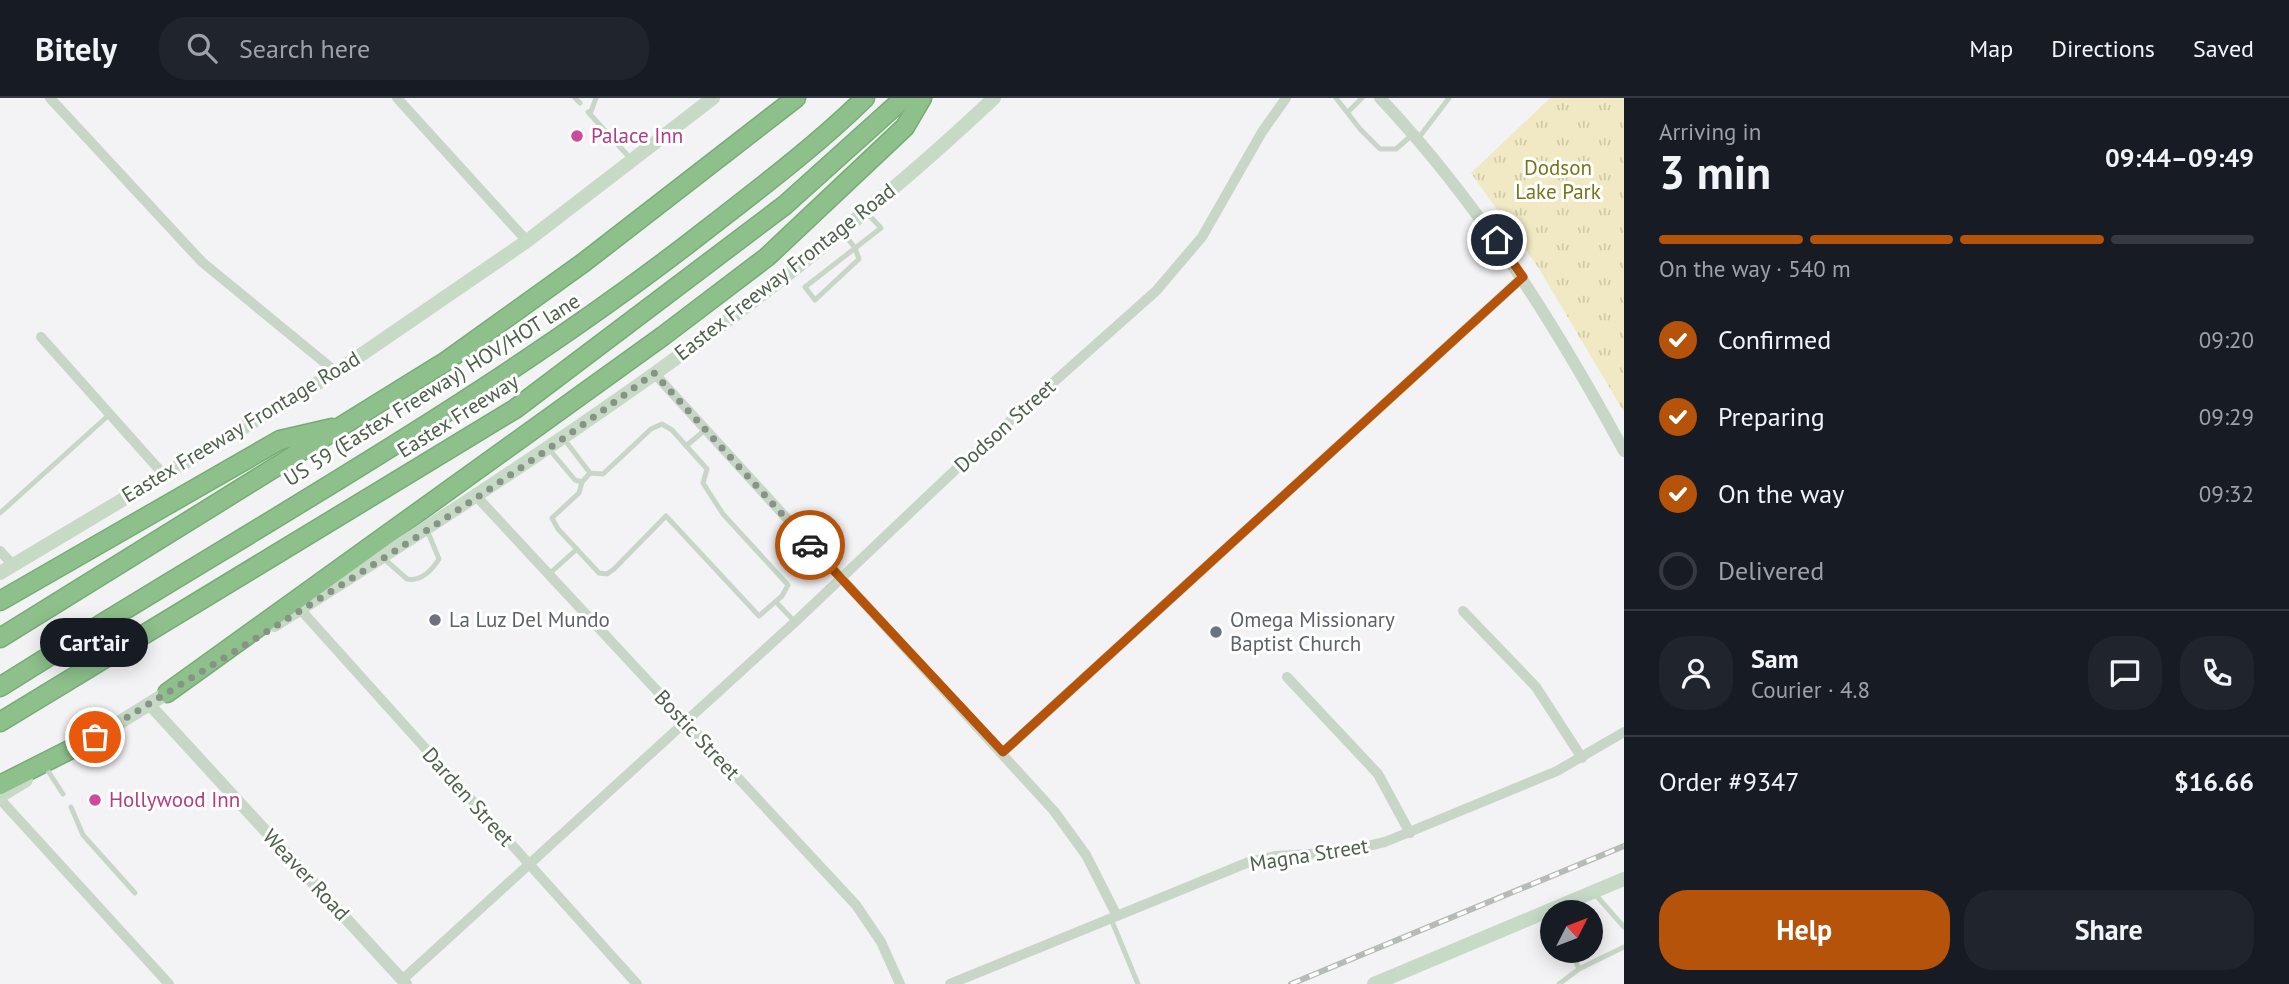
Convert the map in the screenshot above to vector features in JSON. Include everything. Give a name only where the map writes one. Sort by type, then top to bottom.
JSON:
[{"type":"highway","points":[[0,638],[445,362],[572,271],[796,98]]},
{"type":"highway","name":"US 59 (Eastex Freeway) HOV/HOT lane","points":[[0,687],[530,359],[645,278],[777,175],[865,98]]},
{"type":"highway","name":"Eastex Freeway","points":[[0,722],[515,409],[785,205],[904,98]]},
{"type":"highway","points":[[166,693],[663,336],[767,257],[905,127],[922,98]]},
{"type":"highway","points":[[0,601],[280,440],[349,424]]},
{"type":"highway","points":[[0,785],[95,737]]},
{"type":"main road","name":"Eastex Freeway Frontage Road","points":[[0,798],[427,529],[564,439],[715,332],[866,212],[993,98]]},
{"type":"main road","name":"Eastex Freeway Frontage Road","points":[[6,569],[336,372],[527,241],[709,99]]},
{"type":"main road","points":[[1576,900],[1624,879]]},
{"type":"main road","points":[[1374,984],[1540,916]]},
{"type":"street","points":[[50,98],[202,262],[336,372]]},
{"type":"street","points":[[397,98],[527,241]]},
{"type":"street","name":"Dodson Street","points":[[404,982],[795,622],[955,470],[1156,291],[1202,237],[1262,132],[1286,98]]},
{"type":"street","points":[[1380,98],[1466,199],[1523,277],[1624,451]]},
{"type":"street","points":[[1003,752],[1523,277]]},
{"type":"street","points":[[41,337],[164,475]]},
{"type":"street","points":[[654,373],[1003,752],[1072,835],[1113,915]]},
{"type":"street","name":"Bostic Street","points":[[477,496],[856,905],[881,942],[900,984]]},
{"type":"street","points":[[0,551],[6,569]]},
{"type":"street","name":"Darden Street","points":[[300,609],[637,984]]},
{"type":"street","points":[[1463,611],[1536,687],[1582,758]]},
{"type":"street","points":[[1287,677],[1378,774],[1410,833]]},
{"type":"street","name":"Weaver Road","points":[[149,704],[404,982]]},
{"type":"street","name":"Magna Street","points":[[950,984],[1113,915],[1249,862],[1276,856],[1342,852],[1410,833],[1582,758],[1624,732]]},
{"type":"street","points":[[0,798],[169,984]]},
{"type":"lane","points":[[596,98],[589,113],[632,160]]},
{"type":"lane","points":[[1336,98],[1349,111],[1360,129],[1385,151],[1396,149],[1415,137],[1449,98]]},
{"type":"lane","points":[[1349,111],[1362,98]]},
{"type":"lane","points":[[842,231],[855,248],[859,259],[815,300],[805,287],[855,248],[881,228],[866,212]]},
{"type":"lane","points":[[0,513],[110,414]]},
{"type":"lane","points":[[564,439],[590,473],[603,474],[651,429],[662,424],[707,469],[703,483],[723,514],[788,585],[776,602],[759,616],[666,516],[607,574],[599,573],[558,529],[552,518],[579,493],[582,482],[590,473]]},
{"type":"lane","points":[[686,446],[705,429]]},
{"type":"lane","points":[[549,449],[575,480],[582,482]]},
{"type":"lane","points":[[382,557],[407,579],[418,579],[431,571],[439,559],[427,529]]},
{"type":"lane","points":[[549,575],[577,549]]},
{"type":"lane","points":[[776,602],[795,622]]},
{"type":"lane","points":[[46,768],[63,794]]},
{"type":"lane","points":[[71,807],[83,835],[135,893]]},
{"type":"lane","points":[[1593,892],[1624,927]]},
{"type":"lane","points":[[1113,915],[1138,984]]},
{"type":"lane","points":[[1559,984],[1579,969],[1624,947]]},
{"type":"lane","points":[[1576,963],[1579,969]]},
{"type":"green space","name":"Dodson Lake Park","points":[[1550,98],[1624,98],[1624,412],[1538,267],[1471,173]]},
{"type":"railway","points":[[1291,984],[1624,846]]},
{"type":"way so far","points":[[95,737],[477,496],[573,433],[654,373],[810,545]]},
{"type":"place","name":"Palace Inn","points":[[577,136]]},
{"type":"place","name":"La Luz Del Mundo","points":[[435,620]]},
{"type":"place","name":"Omega Missionary Baptist Church","points":[[1216,632]]},
{"type":"place","name":"Cart’air","points":[[95,737]]},
{"type":"place","name":"Hollywood Inn","points":[[95,800]]},
{"type":"route","points":[[810,545],[1003,752],[1523,277],[1497,240]]}]
